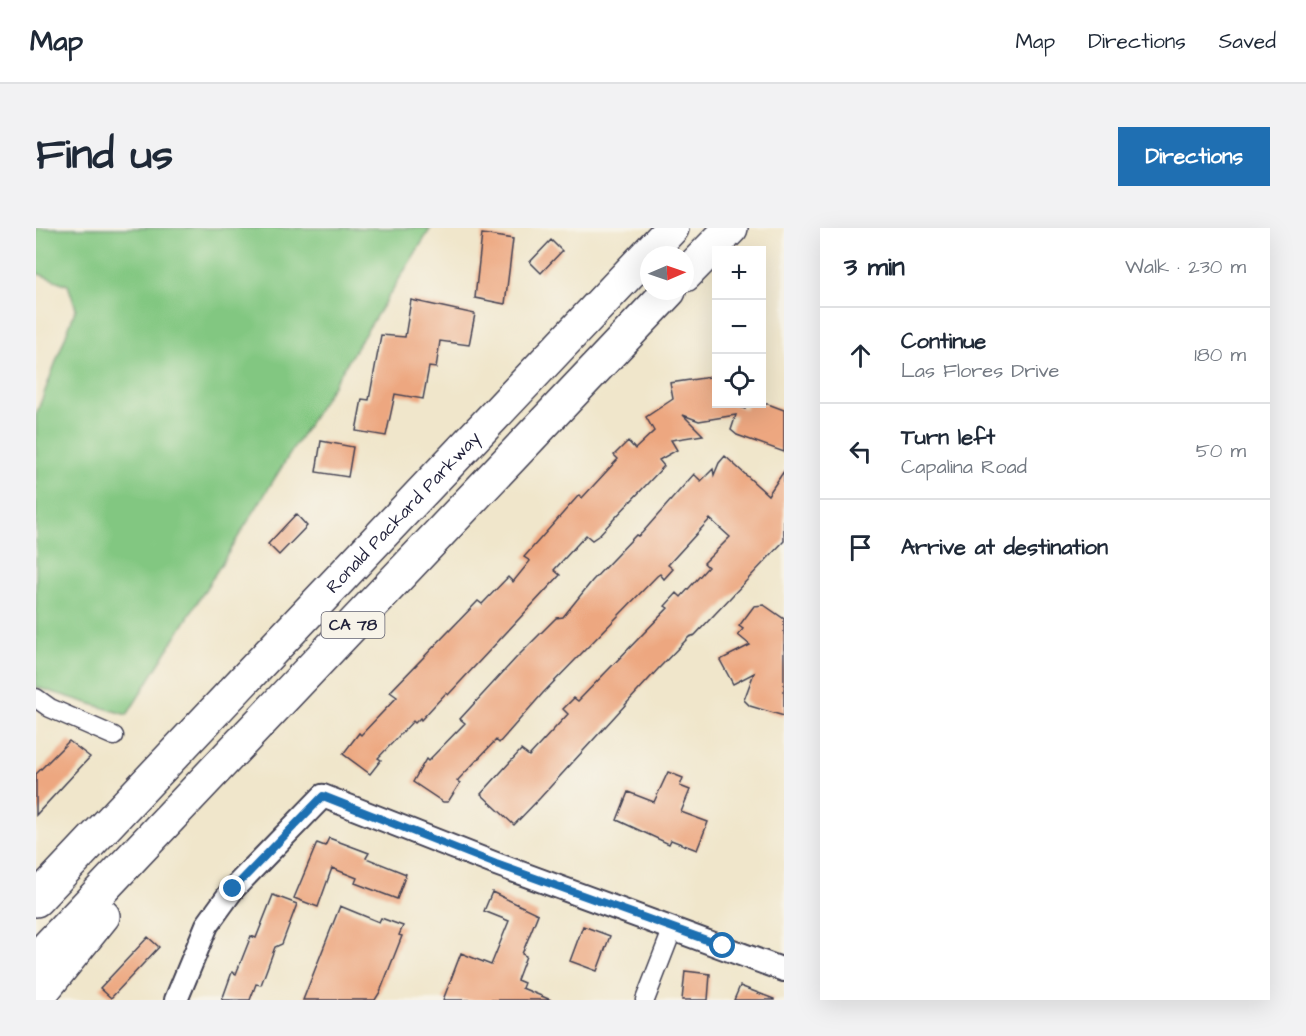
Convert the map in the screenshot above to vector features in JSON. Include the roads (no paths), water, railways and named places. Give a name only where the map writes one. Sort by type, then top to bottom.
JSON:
[{"type":"highway","name":"Ronald Packard Parkway","points":[[36,900],[672,228]]},
{"type":"highway","points":[[694,266],[731,228]]},
{"type":"highway","name":"CA 78","points":[[36,959],[661,300]]},
{"type":"highway","points":[[36,999],[261,724]]},
{"type":"street","points":[[36,699],[50,708],[114,736]]},
{"type":"street","points":[[176,1000],[207,925],[226,898],[323,796],[496,864],[784,970]]},
{"type":"street","points":[[645,1000],[673,928]]}]
